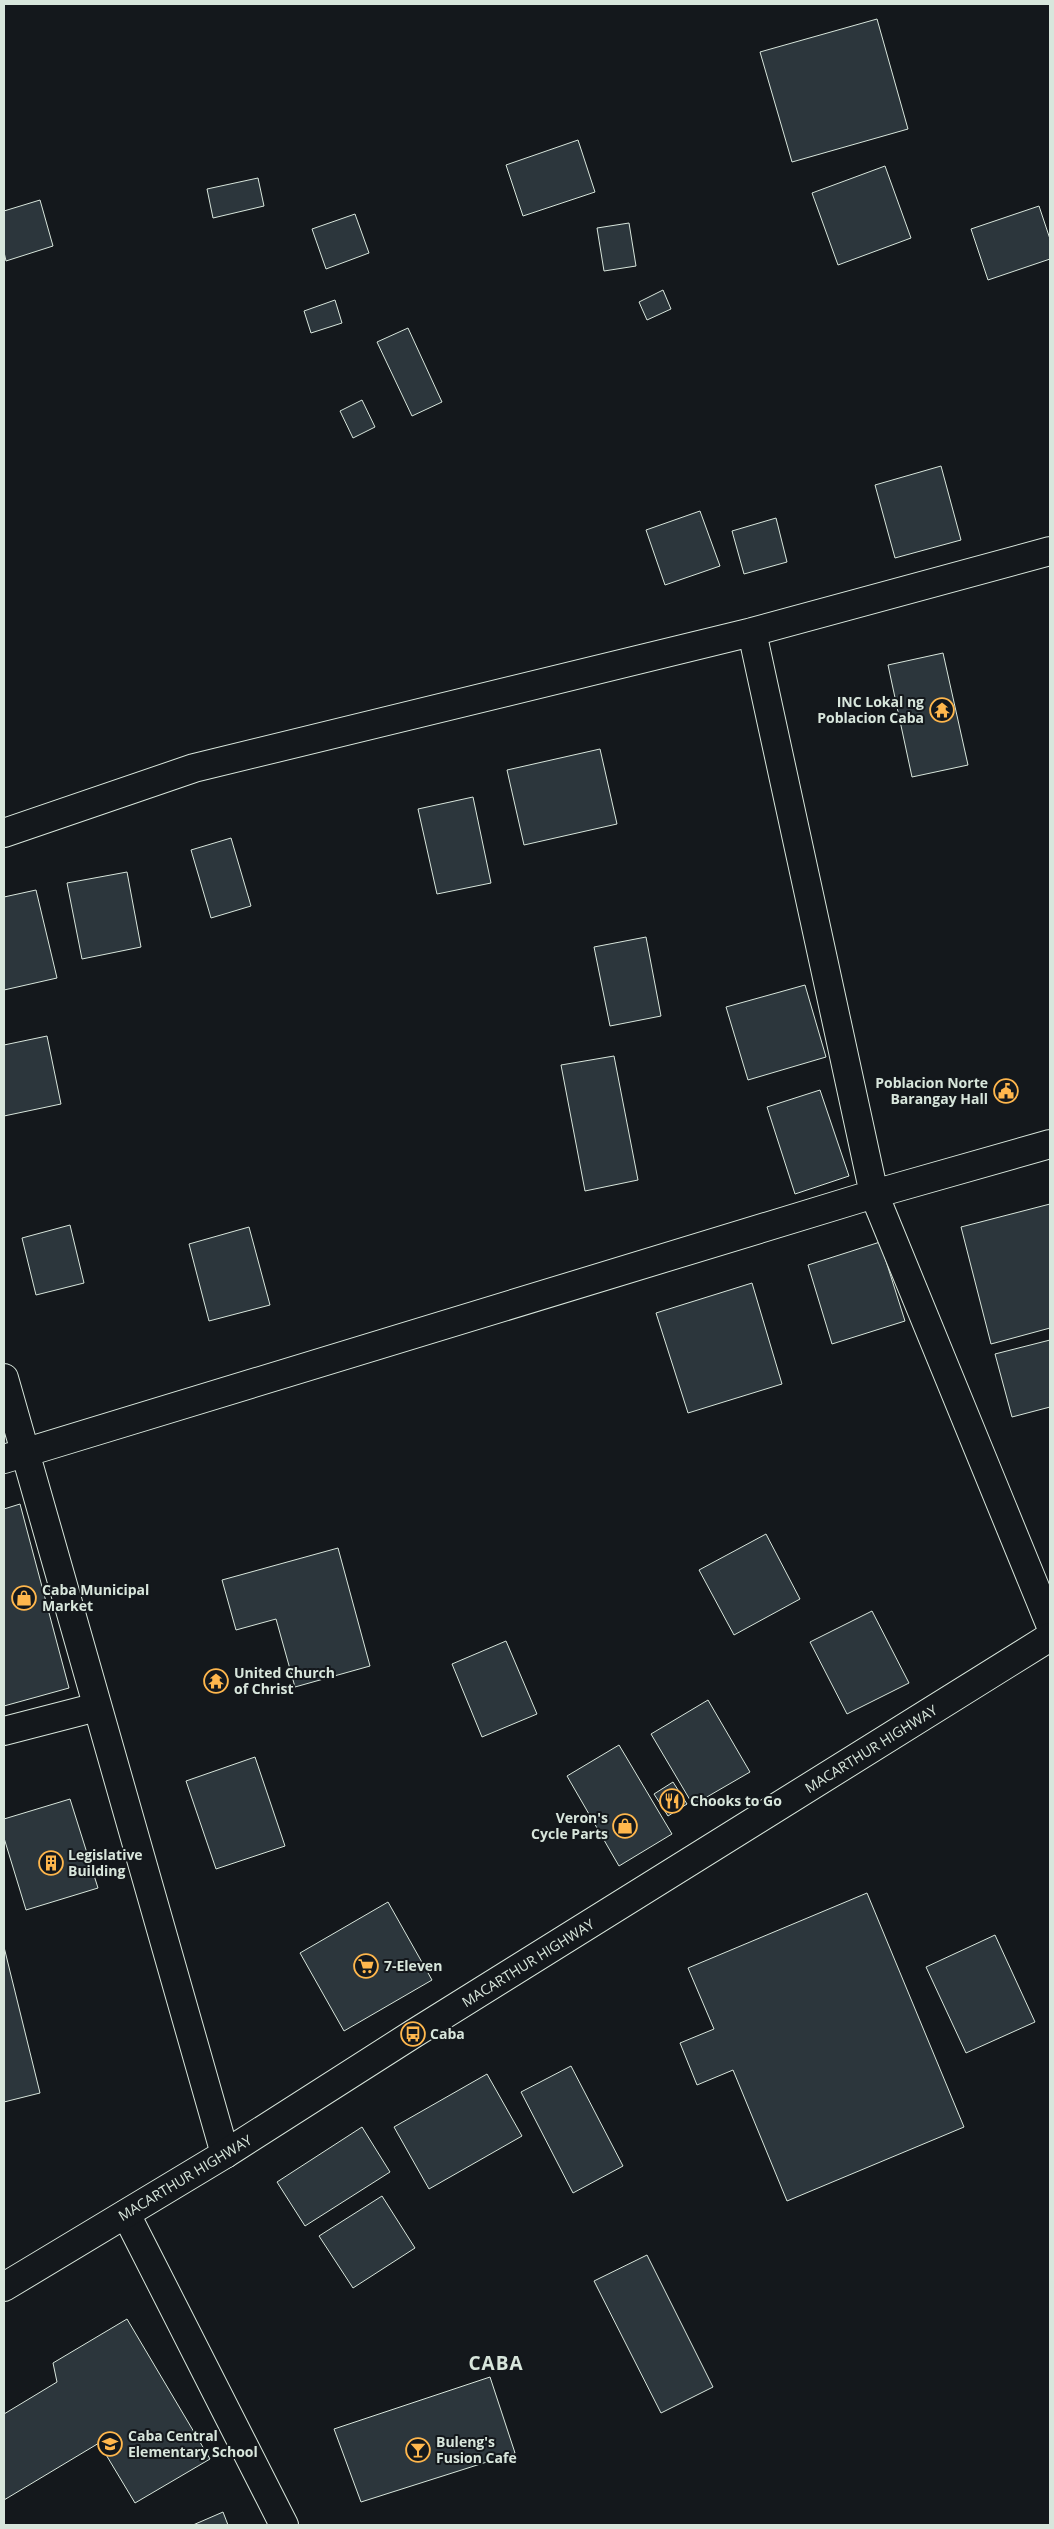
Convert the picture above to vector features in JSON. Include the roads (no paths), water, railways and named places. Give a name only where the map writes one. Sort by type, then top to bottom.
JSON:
[{"type":"main road","points":[[4,833],[194,768],[752,632],[1050,551]]},
{"type":"main road","points":[[752,632],[874,1194],[1050,1624]]},
{"type":"main road","points":[[14,1456],[874,1194],[1050,1144]]},
{"type":"main road","points":[[4,1378],[14,1456],[97,1707],[225,2154]]},
{"type":"main road","name":"MACARTHUR HIGHWAY","points":[[4,2287],[225,2154],[413,2034],[1050,1637]]},
{"type":"main road","points":[[4,1731],[97,1707]]},
{"type":"main road","points":[[126,2214],[284,2525]]},
{"type":"place","name":"INC Lokal ng Poblacion Caba","points":[[942,710]]},
{"type":"place","name":"Poblacion Norte Barangay Hall","points":[[1006,1091]]},
{"type":"place","name":"Caba Municipal Market","points":[[24,1598]]},
{"type":"place","name":"United Church of Christ","points":[[216,1681]]},
{"type":"place","name":"Chooks to Go","points":[[672,1801]]},
{"type":"place","name":"Veron's Cycle Parts","points":[[625,1826]]},
{"type":"place","name":"Legislative Building","points":[[51,1863]]},
{"type":"place","name":"7-Eleven","points":[[366,1966]]},
{"type":"place","name":"Caba","points":[[413,2034]]},
{"type":"place","name":"Caba Central Elementary School","points":[[110,2444]]},
{"type":"place","name":"Buleng's Fusion Cafe","points":[[418,2450]]},
{"type":"district","name":"CABA","points":[[496,2363]]}]
